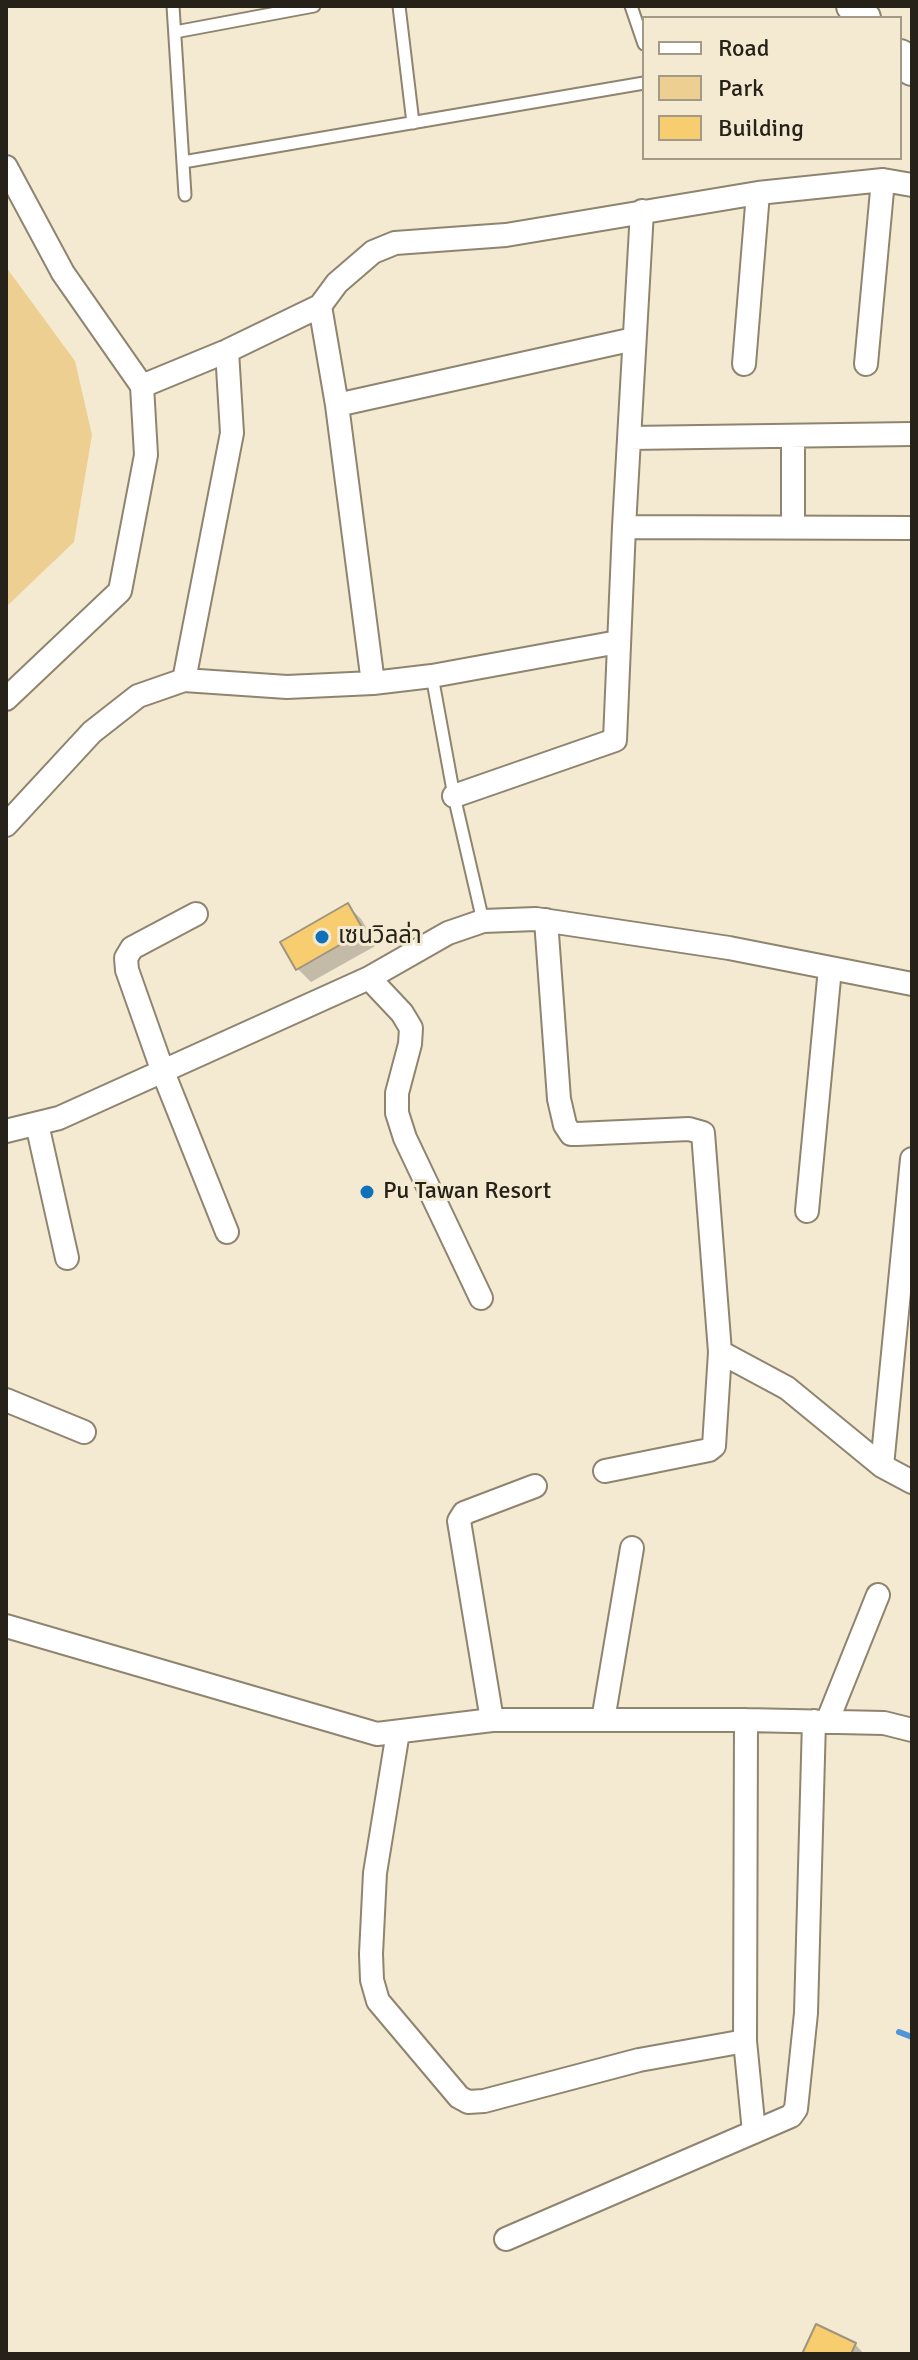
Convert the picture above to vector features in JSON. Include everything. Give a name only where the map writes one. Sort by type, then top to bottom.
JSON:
[{"type":"street","points":[[6,167],[63,273],[142,386],[146,455],[120,591],[6,699]]},
{"type":"street","points":[[142,386],[227,351],[320,306],[337,283],[373,252],[395,243],[506,235],[758,193],[883,180],[912,185]]},
{"type":"street","points":[[866,364],[883,180]]},
{"type":"street","points":[[744,364],[758,193]]},
{"type":"street","points":[[454,796],[615,740],[642,211]]},
{"type":"street","points":[[320,306],[337,405],[373,683]]},
{"type":"street","points":[[337,405],[634,339]]},
{"type":"street","points":[[184,680],[232,433],[227,351]]},
{"type":"street","points":[[630,438],[912,434]]},
{"type":"street","points":[[793,437],[793,526]]},
{"type":"street","points":[[624,527],[912,528]]},
{"type":"street","points":[[6,825],[92,732],[138,696],[184,680],[287,687],[373,683],[432,676],[618,642]]},
{"type":"street","points":[[196,914],[132,948],[126,958],[127,970],[163,1072],[227,1232]]},
{"type":"street","points":[[546,920],[559,1099],[565,1125],[571,1134],[689,1129],[703,1133],[720,1352],[714,1446],[709,1450],[605,1471]]},
{"type":"street","points":[[6,1131],[59,1118],[369,978],[448,933],[483,921],[546,920],[729,948],[912,984]]},
{"type":"street","points":[[807,1211],[830,968]]},
{"type":"street","points":[[369,978],[402,1013],[411,1028],[397,1093],[397,1113],[405,1138],[481,1298]]},
{"type":"street","points":[[37,1124],[67,1258]]},
{"type":"street","points":[[882,1466],[912,1159]]},
{"type":"street","points":[[720,1352],[787,1388],[882,1466],[912,1482]]},
{"type":"street","points":[[6,1400],[84,1432]]},
{"type":"street","points":[[492,1720],[459,1521],[464,1513],[535,1486]]},
{"type":"street","points":[[603,1720],[632,1548]]},
{"type":"street","points":[[506,2239],[791,2116],[796,2109],[806,2013],[820,1721],[878,1595]]},
{"type":"street","points":[[6,1626],[377,1734],[492,1720],[820,1721],[884,1723],[912,1730]]},
{"type":"street","points":[[746,1720],[745,2041],[754,2132]]},
{"type":"street","points":[[398,1732],[375,1873],[372,1980],[378,2001],[459,2097],[468,2102],[484,2101],[639,2060],[745,2041]]},
{"type":"lane","points":[[173,6],[185,195]]},
{"type":"lane","points":[[175,32],[314,6]]},
{"type":"lane","points":[[399,6],[413,123]]},
{"type":"lane","points":[[631,6],[642,38]]},
{"type":"lane","points":[[183,162],[642,83]]},
{"type":"lane","points":[[432,676],[454,796],[483,921]]},
{"type":"green space","points":[[6,267],[75,361],[92,435],[74,542],[6,607]]},
{"type":"building","name":"เซนวิลล่า","points":[[348,903],[364,931],[296,970],[280,942]]},
{"type":"building","points":[[816,2324],[856,2343],[851,2354],[802,2354]]},
{"type":"waterway","points":[[899,2032],[912,2037]]},
{"type":"place","name":"เซนวิลล่า","points":[[322,937]]},
{"type":"place","name":"Pu Tawan Resort","points":[[367,1192]]}]
